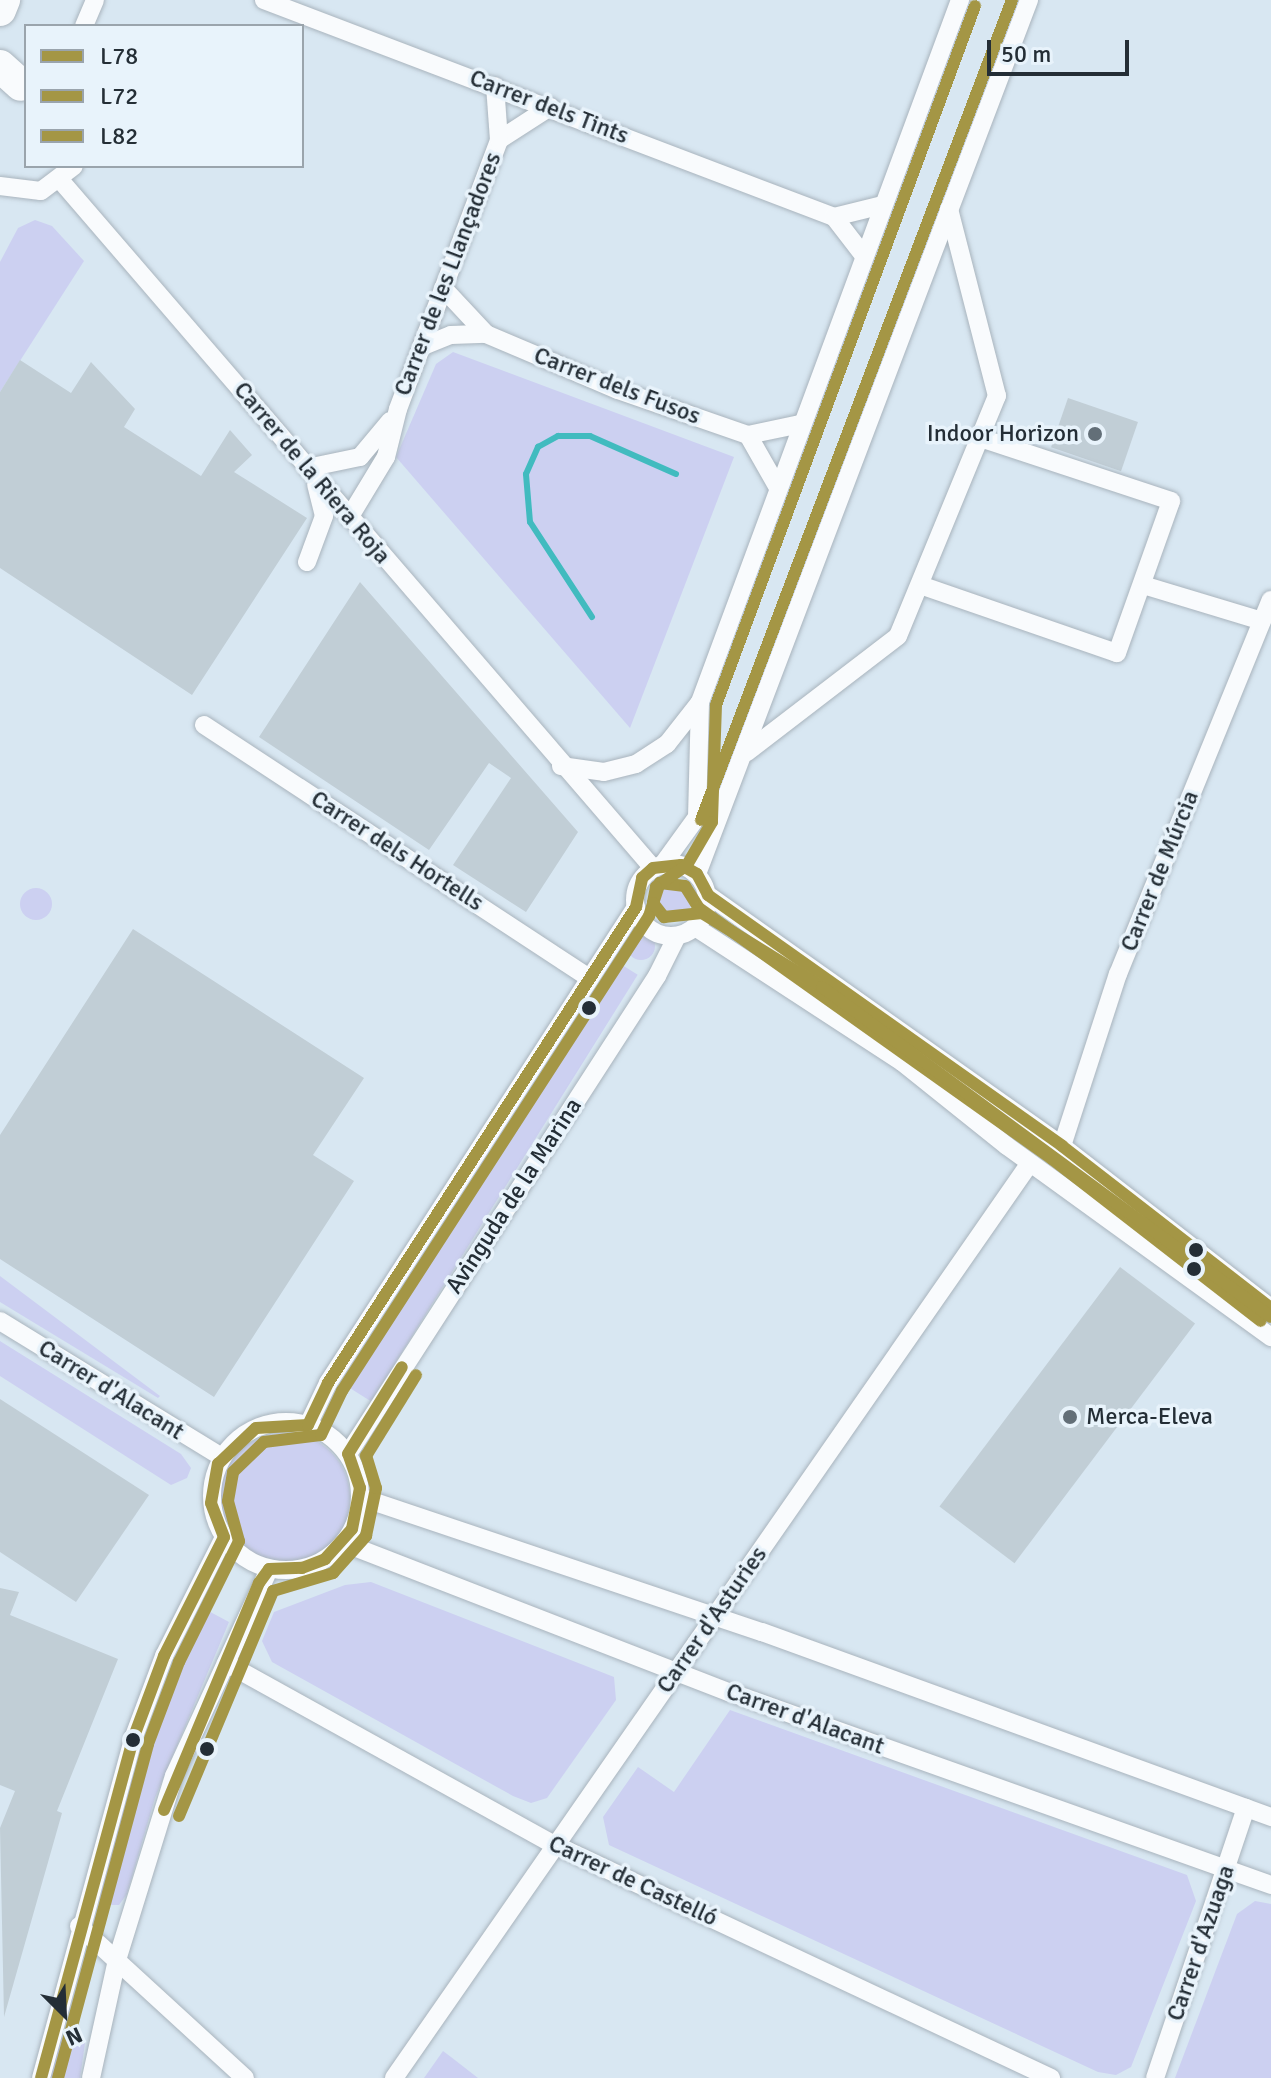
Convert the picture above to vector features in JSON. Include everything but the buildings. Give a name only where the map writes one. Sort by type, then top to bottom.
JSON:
[{"type":"highway","points":[[0,10],[4,0]]},
{"type":"street","points":[[85,24],[95,0]]},
{"type":"street","name":"Carrer dels Tints","points":[[264,0],[834,217]]},
{"type":"street","points":[[1029,0],[747,752],[697,874],[708,895],[1062,1146],[1271,1308]]},
{"type":"street","points":[[308,1425],[328,1383],[636,907],[642,878],[658,866],[697,817],[700,702],[958,1]]},
{"type":"street","name":"Carrer de les Llançadores","points":[[349,518],[386,457],[398,409],[499,140],[495,86]]},
{"type":"street","name":"Carrer de les Llançadores","points":[[499,140],[550,107]]},
{"type":"street","points":[[0,186],[34,193],[61,181],[72,168]]},
{"type":"street","name":"Carrer de la Riera Roja","points":[[61,181],[561,766],[658,866]]},
{"type":"street","points":[[864,256],[834,217],[883,205]]},
{"type":"street","points":[[747,752],[898,636],[923,586],[997,396],[949,209]]},
{"type":"street","name":"Carrer dels Fusos","points":[[443,288],[486,334]]},
{"type":"street","name":"Carrer dels Fusos","points":[[421,347],[451,335],[486,334],[748,435]]},
{"type":"street","name":"Carrer de les Llançadores","points":[[307,468],[360,457],[398,409]]},
{"type":"street","points":[[777,486],[748,435],[800,424]]},
{"type":"street","points":[[923,586],[1117,653],[1171,501],[981,438]]},
{"type":"street","points":[[307,468],[324,507],[307,562]]},
{"type":"street","points":[[1143,585],[1262,621]]},
{"type":"street","name":"Carrer de Múrcia","points":[[1062,1146],[1118,974],[1271,600]]},
{"type":"street","points":[[561,766],[604,772],[636,764],[667,744],[700,702]]},
{"type":"street","name":"Carrer dels Hortells","points":[[204,725],[589,978]]},
{"type":"street","points":[[658,866],[697,874]]},
{"type":"street","points":[[636,907],[646,926],[677,936],[695,927],[708,895]]},
{"type":"street","points":[[695,927],[902,1062],[1030,1163],[1271,1337]]},
{"type":"street","name":"Avinguda de la Marina","points":[[348,1454],[657,976],[677,936]]},
{"type":"street","name":"Carrer d'Asturies","points":[[394,2078],[1030,1163]]},
{"type":"street","name":"Carrer d'Alacant","points":[[0,1321],[222,1457]]},
{"type":"street","points":[[263,1425],[308,1425],[348,1454],[360,1497],[344,1543],[310,1566],[269,1569],[244,1557],[224,1537],[211,1503],[222,1457],[263,1425]]},
{"type":"street","points":[[360,1497],[1271,1817]]},
{"type":"street","points":[[41,2078],[79,1926],[133,1739],[164,1656],[224,1537]]},
{"type":"street","name":"Carrer d'Alacant","points":[[344,1543],[675,1671],[1271,1885]]},
{"type":"street","points":[[91,2078],[117,1960],[174,1776],[269,1569]]},
{"type":"street","name":"Carrer de Castelló","points":[[226,1663],[555,1845],[1051,2078]]},
{"type":"street","name":"Carrer d'Azuaga","points":[[1155,2078],[1246,1808]]},
{"type":"street","points":[[79,1926],[245,2078]]},
{"type":"shaded area","points":[[35,220],[52,226],[84,261],[0,392],[0,262],[18,228]]},
{"type":"shaded area","points":[[453,352],[734,457],[630,728],[396,457],[436,364]]},
{"type":"shaded area","points":[[671,878],[686,884],[692,899],[686,914],[671,920],[656,914],[650,899],[656,884]]},
{"type":"shaded area","points":[[36,888],[47,893],[52,904],[47,915],[36,920],[25,915],[20,904],[25,893]]},
{"type":"shaded area","points":[[641,932],[651,936],[655,946],[651,956],[641,960],[631,956],[627,946],[631,936]]},
{"type":"shaded area","points":[[614,960],[638,975],[371,1401],[347,1387]]},
{"type":"shaded area","points":[[0,1276],[160,1396],[158,1398],[0,1302]]},
{"type":"shaded area","points":[[0,1341],[181,1454],[191,1468],[187,1478],[171,1485],[0,1376]]},
{"type":"shaded area","points":[[285,1433],[310,1438],[331,1452],[345,1473],[350,1498],[345,1523],[331,1544],[310,1558],[285,1563],[260,1558],[239,1544],[225,1523],[220,1498],[225,1473],[239,1452],[260,1438]]},
{"type":"shaded area","points":[[371,1582],[614,1677],[616,1700],[547,1798],[531,1803],[513,1796],[272,1662],[262,1641],[274,1612],[345,1585]]},
{"type":"shaded area","points":[[201,1607],[229,1622],[155,1798],[127,1894],[119,1905],[105,1905],[96,1895],[125,1795]]},
{"type":"shaded area","points":[[730,1710],[1187,1875],[1196,1901],[1131,2067],[1116,2075],[1098,2072],[609,1845],[603,1817],[638,1767],[674,1792]]},
{"type":"shaded area","points":[[1255,1901],[1271,1904],[1271,2078],[1175,2078],[1237,1914]]},
{"type":"shaded area","points":[[68,2034],[85,2043],[80,2078],[49,2078],[57,2041]]},
{"type":"shaded area","points":[[443,2051],[451,2057],[478,2078],[424,2078]]},
{"type":"waterway","points":[[592,617],[530,522],[526,474],[538,447],[558,436],[590,436],[676,474]]},
{"type":"transit line","name":"L82","points":[[701,820],[1012,0]]},
{"type":"transit line","name":"L82","points":[[975,6],[716,705],[712,822],[687,865],[656,887],[653,903],[664,917],[702,913],[822,987],[1271,1317]]},
{"type":"transit line","name":"L78","points":[[41,2078],[133,1739],[164,1656],[224,1537],[211,1503],[218,1464],[256,1428],[308,1425],[328,1383],[636,907],[642,878],[653,868],[681,865],[697,874],[708,895],[1062,1146],[1271,1308]]},
{"type":"transit line","name":"L72","points":[[58,2078],[148,1744],[179,1662],[239,1541],[228,1501],[233,1472],[264,1442],[321,1435],[342,1391],[649,916],[660,883],[685,886],[699,908],[1052,1159],[1261,1321]]},
{"type":"transit line","name":"L78","points":[[164,1810],[259,1583],[269,1569],[302,1568],[325,1559],[352,1529],[360,1488],[348,1454],[402,1367]]},
{"type":"transit line","name":"L72","points":[[179,1816],[273,1591],[333,1573],[366,1536],[376,1488],[366,1456],[416,1375]]},
{"type":"place","name":"Indoor Horizon","points":[[1095,434]]},
{"type":"place","name":"Merca-Eleva","points":[[1070,1417]]}]
